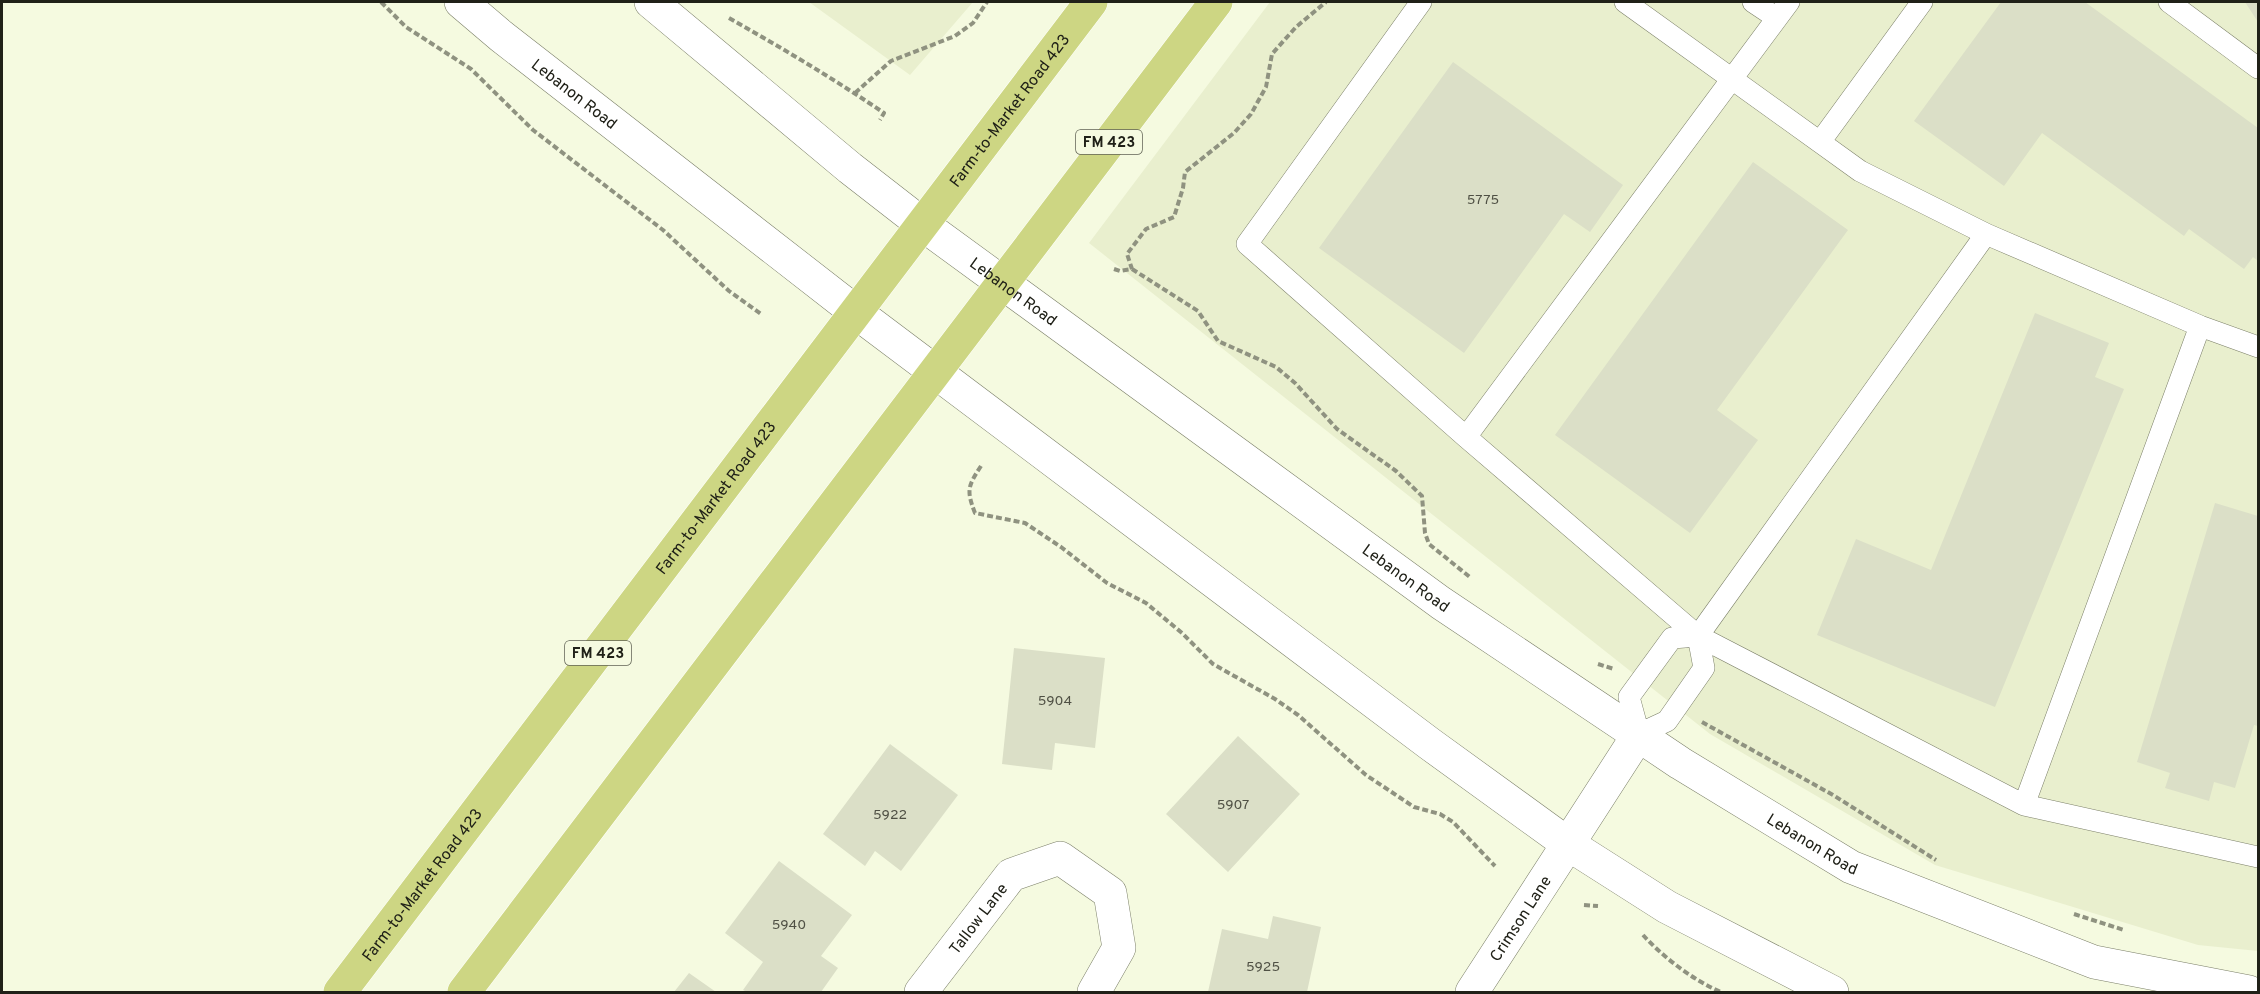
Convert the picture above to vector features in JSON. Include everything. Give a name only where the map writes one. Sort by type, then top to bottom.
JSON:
[{"type":"main road","name":"Lebanon Road","points":[[461,2],[501,36],[857,313],[1430,744],[1568,844],[1667,907],[1832,993]]},
{"type":"main road","name":"Lebanon Road","points":[[651,2],[850,168],[922,224],[1442,603],[1680,763],[1851,867],[2094,962],[2249,993]]},
{"type":"main road","name":"Farm-to-Market Road 423","points":[[340,993],[1091,2]]},
{"type":"main road","name":"FM 423","points":[[464,993],[1216,2]]},
{"type":"main road","name":"Crimson Lane","points":[[1472,993],[1639,734]]},
{"type":"main road","name":"Tallow Lane","points":[[921,993],[1011,875],[1060,858],[1110,893],[1119,948],[1094,993]]},
{"type":"lane","points":[[1420,2],[1247,244],[1698,636],[2024,805],[2259,857]]},
{"type":"lane","points":[[1626,2],[1860,171],[1986,234],[2200,326],[2259,347]]},
{"type":"lane","points":[[1467,437],[1783,10],[1753,2]]},
{"type":"lane","points":[[1820,142],[1922,2]]},
{"type":"lane","points":[[2169,2],[2259,68]]},
{"type":"lane","points":[[1698,636],[1672,638],[1629,697],[1639,734],[1666,721],[1704,668],[1698,636],[1986,234]]},
{"type":"lane","points":[[2024,805],[2200,326]]},
{"type":"path","points":[[381,2],[406,27],[471,69],[532,130],[663,230],[729,291],[761,314]]},
{"type":"path","points":[[855,93],[891,61],[955,36],[973,23],[987,2]]},
{"type":"path","points":[[1326,2],[1296,27],[1272,54],[1266,87],[1251,114],[1234,133],[1185,172],[1183,189],[1174,217],[1146,229],[1127,254],[1132,269],[1198,311],[1218,341],[1276,367],[1295,383],[1336,429],[1396,471],[1422,496],[1425,533],[1429,544],[1474,580]]},
{"type":"path","points":[[720,13],[855,93],[884,113],[880,120]]},
{"type":"path","points":[[1114,269],[1120,271],[1132,269]]},
{"type":"path","points":[[981,466],[969,484],[971,503],[975,513],[1025,524],[1061,547],[1107,584],[1146,603],[1182,633],[1212,664],[1298,715],[1366,776],[1414,807],[1440,814],[1453,822],[1495,866]]},
{"type":"path","points":[[1594,663],[1623,673]]},
{"type":"path","points":[[1701,721],[1833,795],[1941,863]]},
{"type":"path","points":[[1584,905],[1605,906]]},
{"type":"path","points":[[2066,911],[2129,931]]},
{"type":"path","points":[[1637,929],[1651,945],[1702,984],[1721,993]]},
{"type":"shaded area","points":[[809,2],[973,2],[910,75]]},
{"type":"shaded area","points":[[1270,2],[2258,2],[2258,951],[2198,945],[1935,865],[1710,734],[1089,243]]},
{"type":"building","points":[[2001,2],[2085,2],[2258,128],[2258,261],[2253,257],[2244,269],[2189,229],[2184,236],[2042,133],[2004,186],[1914,121]]},
{"type":"building","points":[[2245,2],[2258,2],[2258,22]]},
{"type":"building","points":[[1453,62],[1623,185],[1590,232],[1564,214],[1464,353],[1319,248]]},
{"type":"building","points":[[1753,162],[1848,230],[1717,410],[1758,440],[1690,533],[1555,435]]},
{"type":"building","points":[[2035,313],[2109,343],[2095,377],[2124,389],[1995,707],[1817,635],[1856,539],[1931,570]]},
{"type":"building","points":[[2215,503],[2258,516],[2258,726],[2254,725],[2235,788],[2214,782],[2209,801],[2165,788],[2170,773],[2137,762]]},
{"type":"building","points":[[1014,648],[1105,658],[1095,748],[1055,743],[1052,770],[1002,764]]},
{"type":"building","points":[[1238,736],[1300,794],[1228,872],[1166,814]]},
{"type":"building","points":[[890,744],[958,795],[901,871],[875,851],[865,866],[823,834]]},
{"type":"building","points":[[779,861],[852,915],[821,956],[838,968],[821,992],[747,992],[743,990],[763,962],[725,933]]},
{"type":"building","points":[[1273,916],[1321,927],[1307,992],[1208,992],[1222,929],[1268,939]]},
{"type":"building","points":[[689,973],[716,992],[674,992]]}]
